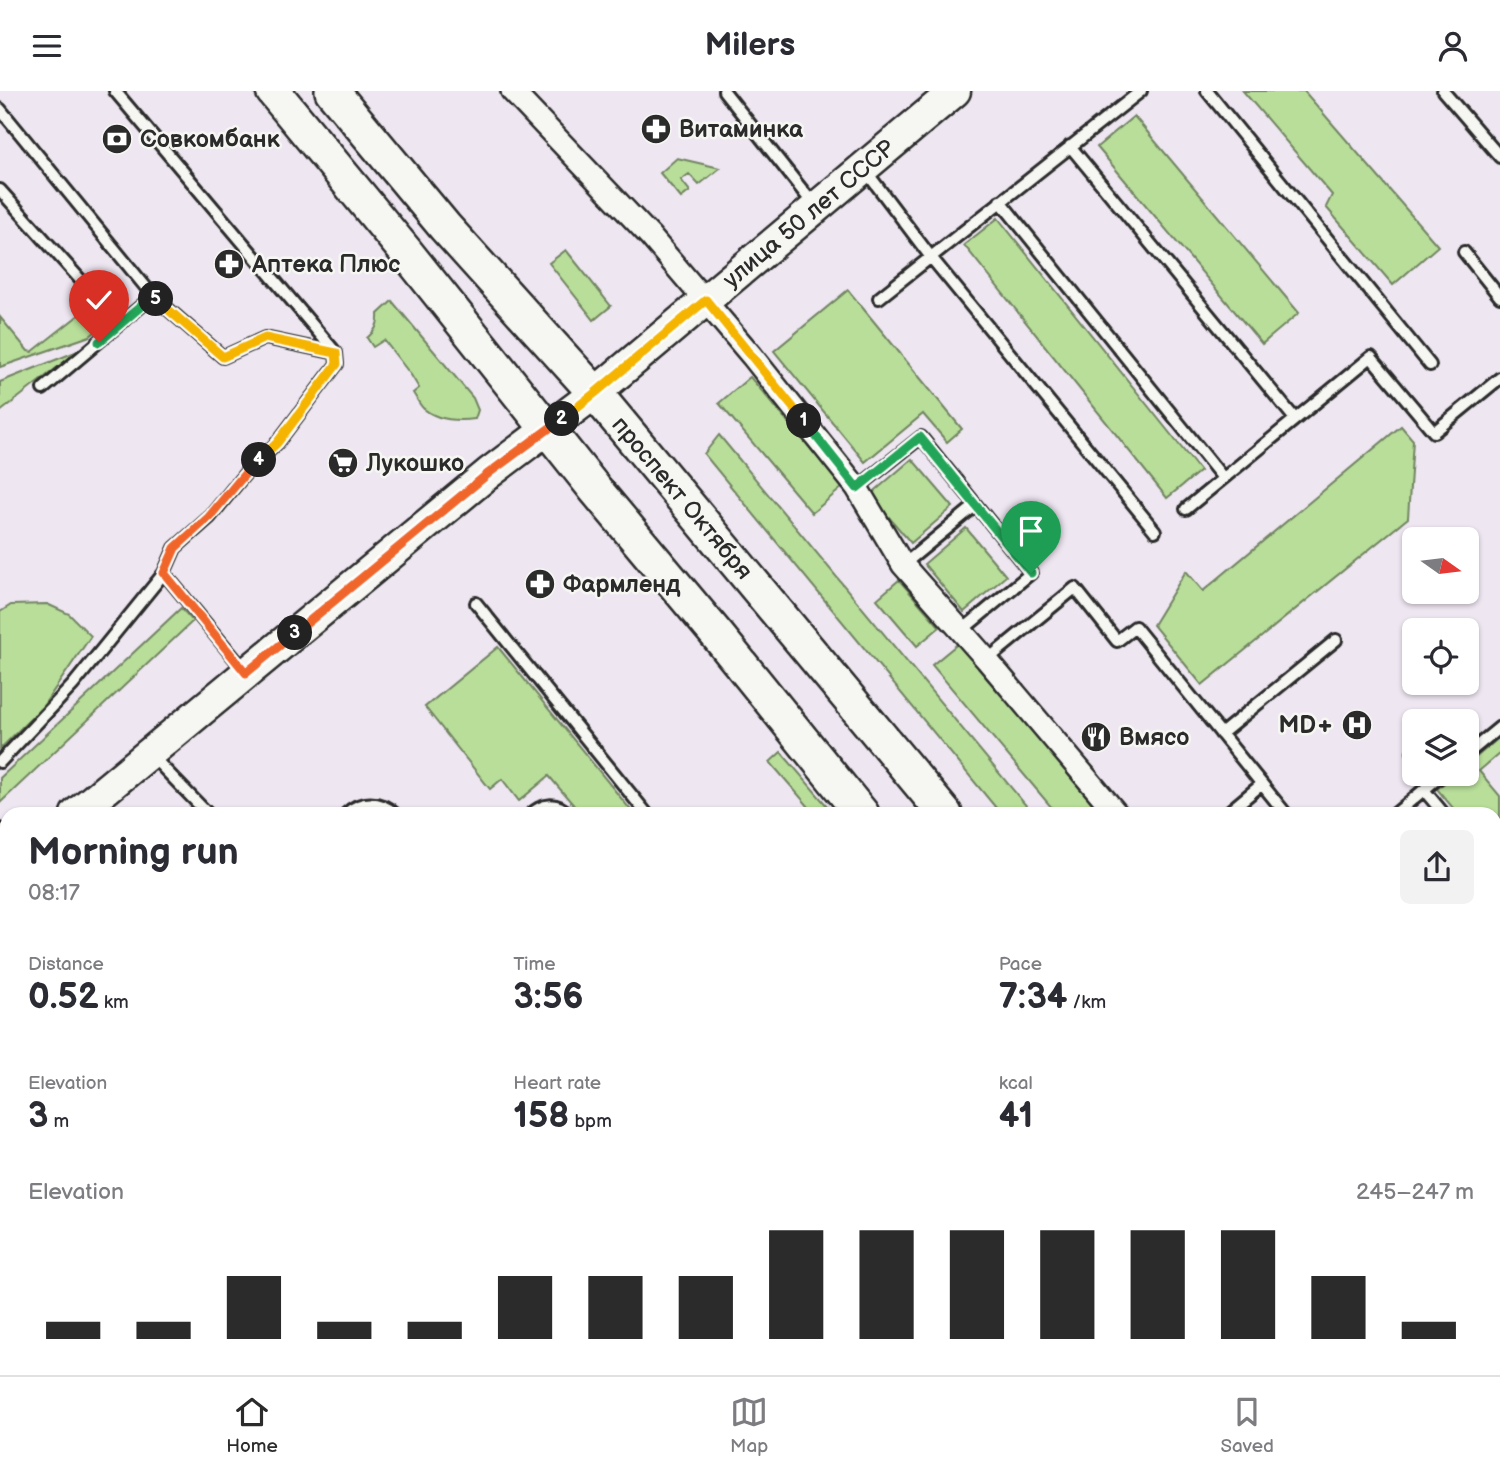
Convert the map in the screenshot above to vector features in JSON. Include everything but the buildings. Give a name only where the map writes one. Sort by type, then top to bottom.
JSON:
[{"type":"main road","points":[[273,91],[856,807]]},
{"type":"main road","name":"проспект Октября","points":[[332,91],[445,227],[595,393],[939,807]]},
{"type":"main road","name":"улица 50 лет СССР","points":[[85,807],[489,473],[595,393],[955,91]]},
{"type":"street","points":[[512,91],[650,236],[706,300],[857,488],[903,565],[1111,807]]},
{"type":"lane","points":[[0,762],[73,685],[164,573],[175,548],[209,517],[244,475],[277,443],[337,364],[336,353],[115,91]]},
{"type":"lane","points":[[724,91],[816,208]]},
{"type":"lane","points":[[879,298],[1141,91]]},
{"type":"lane","points":[[1207,91],[1430,365]]},
{"type":"lane","points":[[1443,91],[1500,157]]},
{"type":"lane","points":[[0,109],[153,296],[223,357],[265,338],[336,353]]},
{"type":"lane","points":[[1070,146],[1296,419]]},
{"type":"lane","points":[[864,168],[930,256],[1155,531]]},
{"type":"lane","points":[[0,190],[120,324]]},
{"type":"lane","points":[[1000,201],[1223,478]]},
{"type":"lane","points":[[1464,253],[1500,297]]},
{"type":"lane","points":[[43,389],[153,296]]},
{"type":"lane","points":[[1186,509],[1371,357],[1434,432],[1500,378]]},
{"type":"lane","points":[[857,488],[920,437],[1031,573],[960,632]]},
{"type":"lane","points":[[903,565],[976,505]]},
{"type":"lane","points":[[164,573],[246,673]]},
{"type":"lane","points":[[987,660],[1075,589],[1117,641],[1135,627],[1280,807]]},
{"type":"lane","points":[[476,603],[641,807]]},
{"type":"lane","points":[[1221,734],[1336,640]]},
{"type":"lane","points":[[1479,744],[1500,727]]},
{"type":"lane","points":[[150,754],[201,807]]},
{"type":"lane","points":[[1234,807],[1262,784]]},
{"type":"lane","points":[[1403,807],[1426,786]]},
{"type":"lane","points":[[1424,790],[1438,807]]},
{"type":"lane","points":[[353,807],[371,801],[384,807]]},
{"type":"lane","points":[[540,807],[551,804],[559,807]]},
{"type":"green space","points":[[1243,91],[1304,91],[1438,246],[1393,285],[1326,207],[1332,195]]},
{"type":"green space","points":[[1134,116],[1299,313],[1262,344],[1097,147]]},
{"type":"green space","points":[[677,158],[720,168],[699,185],[689,174],[681,180],[690,191],[681,198],[660,173]]},
{"type":"green space","points":[[998,218],[1200,471],[1167,498],[964,245]]},
{"type":"green space","points":[[566,250],[611,306],[594,320],[549,263]]},
{"type":"green space","points":[[848,290],[962,429],[947,442],[923,414],[865,462],[774,351]]},
{"type":"green space","points":[[392,301],[473,398],[478,410],[475,419],[448,419],[429,412],[413,393],[419,388],[411,375],[384,340],[373,347],[367,338],[376,327],[378,314]]},
{"type":"green space","points":[[93,304],[107,322],[90,336],[0,367],[0,317],[28,351],[32,352]]},
{"type":"green space","points":[[78,351],[0,412],[0,382]]},
{"type":"green space","points":[[750,377],[843,487],[812,513],[719,403]]},
{"type":"green space","points":[[1401,426],[1413,440],[1408,518],[1202,685],[1153,625],[1186,571],[1203,591]]},
{"type":"green space","points":[[719,435],[1027,807],[995,807],[704,454]]},
{"type":"green space","points":[[912,459],[953,507],[911,543],[870,495]]},
{"type":"green space","points":[[966,528],[1006,576],[964,612],[924,564]]},
{"type":"green space","points":[[899,580],[940,627],[917,646],[877,599]]},
{"type":"green space","points":[[47,604],[69,614],[91,636],[43,706],[0,749],[0,612],[11,605]]},
{"type":"green space","points":[[181,608],[193,621],[0,803],[0,778]]},
{"type":"green space","points":[[960,642],[1098,807],[1051,807],[932,665]]},
{"type":"green space","points":[[498,647],[628,807],[575,807],[549,776],[519,801],[502,779],[490,789],[425,707]]},
{"type":"green space","points":[[1500,737],[1500,753],[1479,771],[1479,755]]},
{"type":"green space","points":[[781,752],[828,807],[809,807],[770,762]]},
{"type":"green space","points":[[1479,771],[1500,796],[1500,807],[1452,807],[1437,789],[1441,786],[1479,786]]},
{"type":"place","name":"Витаминка","points":[[656,129]]},
{"type":"place","name":"Совкомбанк","points":[[117,139]]},
{"type":"place","name":"Аптека Плюс","points":[[229,264]]},
{"type":"place","name":"Лукошко","points":[[343,463]]},
{"type":"place","name":"Фармленд","points":[[540,584]]},
{"type":"place","name":"MD+","points":[[1357,725]]},
{"type":"place","name":"Вмясо","points":[[1096,737]]},
{"type":"route","points":[[99,342],[153,296],[223,357],[265,338],[336,353],[337,364],[277,443],[244,475],[209,517],[175,548],[164,573],[246,673],[489,473],[595,393],[706,300],[857,488],[920,437],[1031,573]]}]
